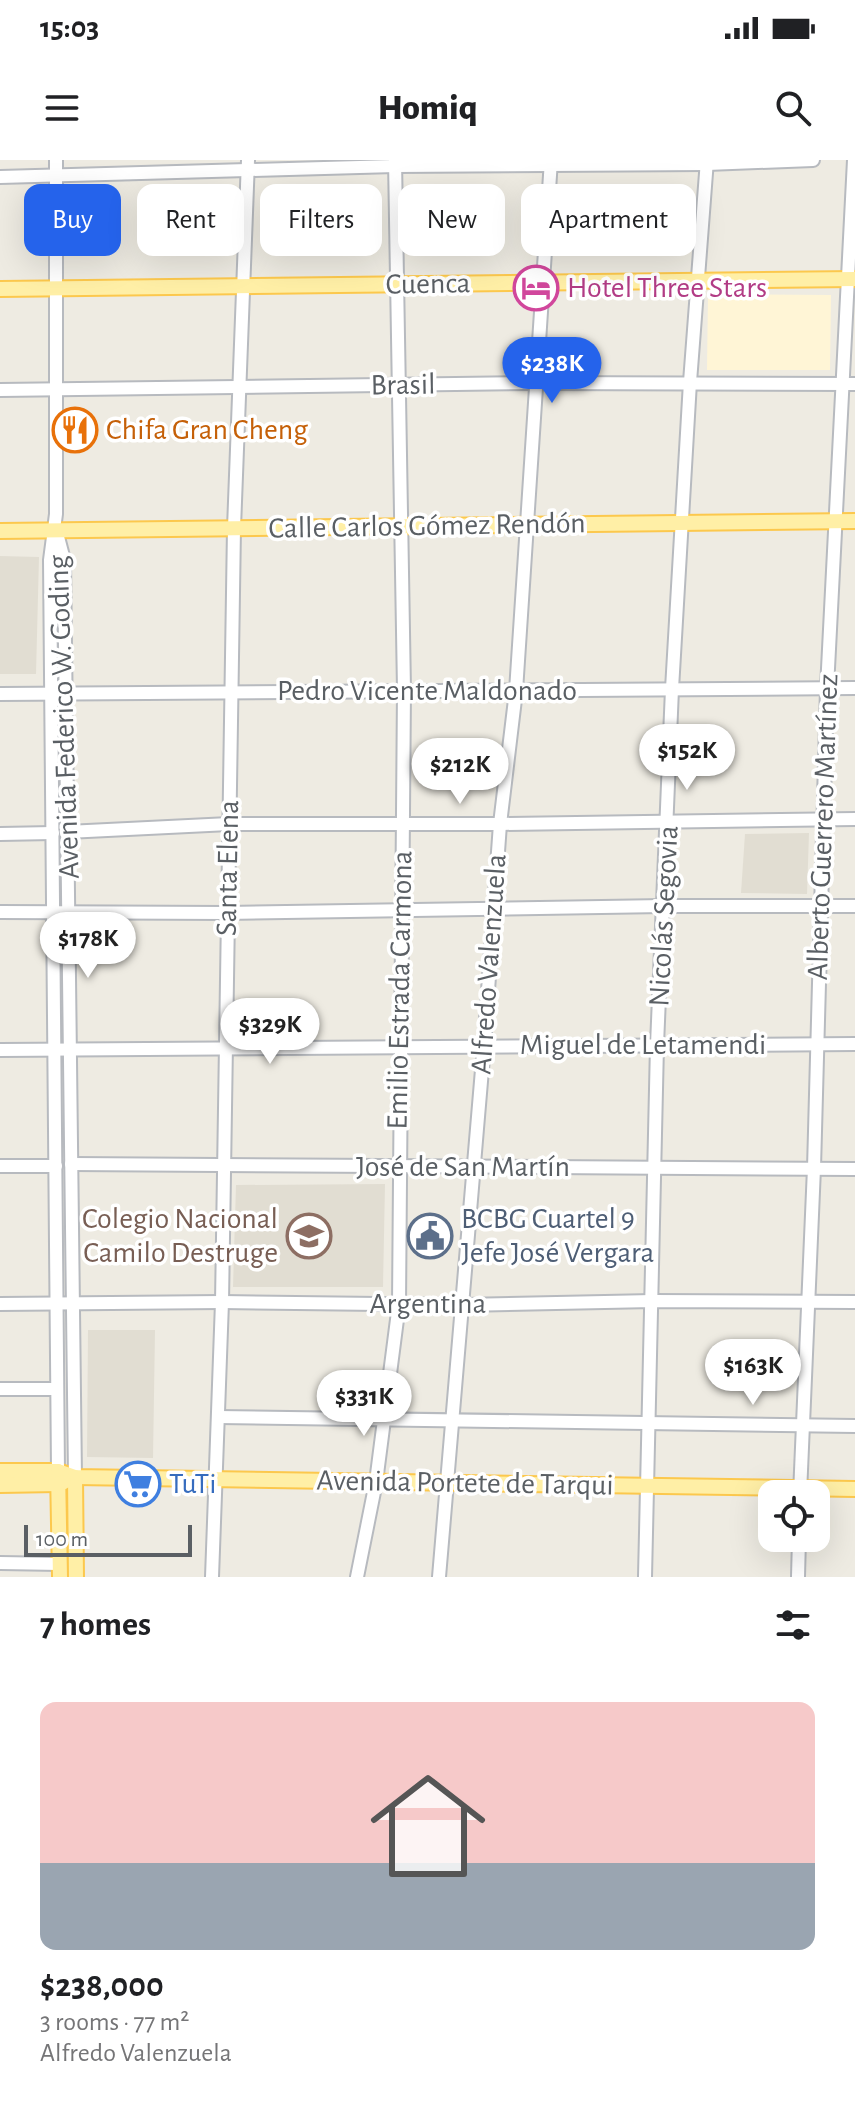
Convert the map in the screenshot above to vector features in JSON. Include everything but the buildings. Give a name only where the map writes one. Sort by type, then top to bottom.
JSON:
[{"type":"main road","name":"Cuenca","points":[[0,289],[851,279]]},
{"type":"main road","name":"Calle Carlos Gómez Rendón","points":[[0,531],[855,521]]},
{"type":"main road","name":"Avenida Portete de Tarqui","points":[[0,1471],[58,1478]]},
{"type":"main road","name":"Avenida Portete de Tarqui","points":[[0,1485],[75,1477],[758,1490]]},
{"type":"main road","name":"Avenida Federico W. Goding","points":[[75,1477],[76,1577]]},
{"type":"main road","name":"Avenida Federico W. Goding","points":[[58,1478],[60,1570]]},
{"type":"main road","name":"Avenida Portete de Tarqui","points":[[830,1490],[855,1489]]},
{"type":"street","name":"Avenida Federico W. Goding","points":[[56,160],[56,530],[50,560],[58,1478]]},
{"type":"street","points":[[0,177],[248,165],[813,160]]},
{"type":"street","name":"Alberto Guerrero Martínez","points":[[800,1480],[814,1168],[827,688],[835,521],[849,384],[854,160]]},
{"type":"street","name":"Nicolás Segovia","points":[[645,1577],[657,1045],[672,689],[707,162]]},
{"type":"street","name":"Emilio Estrada Carmona","points":[[357,1577],[376,1482],[399,1304],[404,690],[395,163]]},
{"type":"street","name":"Alfredo Valenzuela","points":[[439,1577],[500,824],[516,691],[551,163]]},
{"type":"street","name":"Santa Elena","points":[[212,1577],[222,1302],[234,528],[248,165]]},
{"type":"street","name":"Brasil","points":[[0,390],[536,383],[849,384]]},
{"type":"street","name":"Avenida Federico W. Goding","points":[[56,530],[64,560],[75,1477]]},
{"type":"street","name":"Pedro Vicente Maldonado","points":[[0,694],[855,688]]},
{"type":"street","points":[[67,832],[229,824],[855,819]]},
{"type":"street","points":[[0,834],[53,833]]},
{"type":"street","points":[[0,912],[226,913],[855,906]]},
{"type":"street","name":"Miguel de Letamendi","points":[[0,1050],[855,1044]]},
{"type":"street","name":"José de San Martín","points":[[71,1164],[855,1169]]},
{"type":"street","points":[[0,1166],[56,1166]]},
{"type":"street","name":"Argentina","points":[[0,1304],[855,1302]]},
{"type":"street","points":[[0,1389],[57,1389]]},
{"type":"street","points":[[218,1417],[855,1426]]},
{"type":"street","points":[[798,1577],[799,1552]]},
{"type":"street","points":[[0,1563],[60,1570]]},
{"type":"shaded area","points":[[708,294],[831,295],[830,370],[707,370]]},
{"type":"shaded area","points":[[0,556],[39,557],[36,674],[0,674]]},
{"type":"shaded area","points":[[809,833],[807,894],[741,893],[745,834]]},
{"type":"shaded area","name":"Colegio Nacional Camilo Destruge","points":[[385,1184],[383,1287],[233,1287],[236,1185]]},
{"type":"shaded area","points":[[88,1330],[155,1330],[153,1458],[87,1457]]},
{"type":"place","name":"Hotel Three Stars","points":[[536,288]]},
{"type":"place","name":"Chifa Gran Cheng","points":[[75,430]]},
{"type":"place","name":"Colegio Nacional Camilo Destruge","points":[[309,1236]]},
{"type":"place","name":"BCBG Cuartel 9 Jefe José Vergara","points":[[430,1236]]},
{"type":"place","name":"TuTi","points":[[138,1484]]}]
